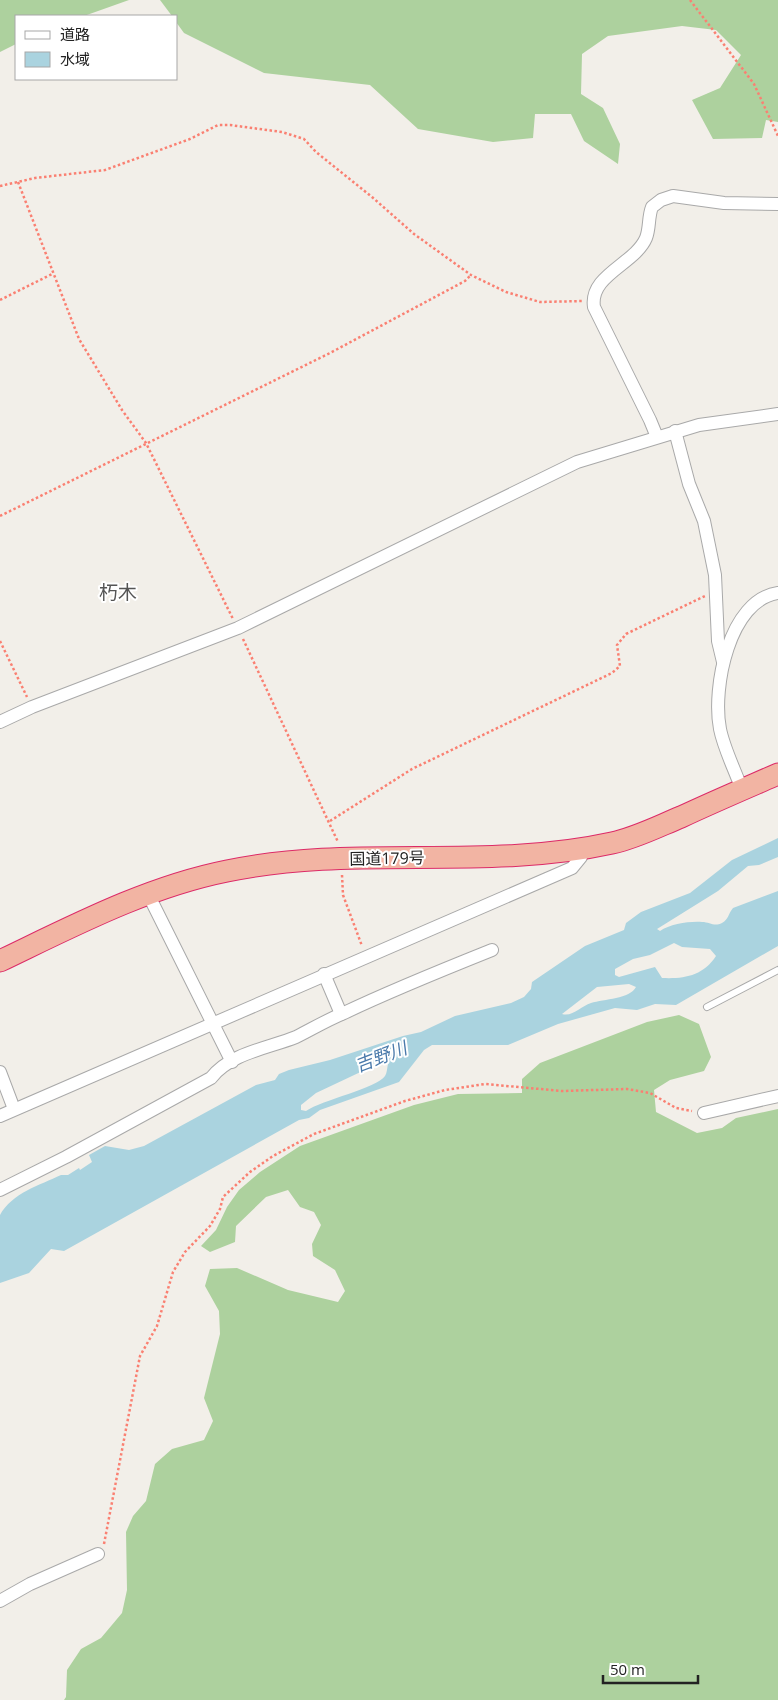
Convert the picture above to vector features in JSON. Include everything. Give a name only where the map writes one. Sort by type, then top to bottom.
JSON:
[{"type":"highway","name":"国道179号","points":[[0,960],[148,894],[185,881],[226,871],[265,864],[341,859],[492,857],[583,848],[614,842],[650,830],[778,774]]},
{"type":"street","points":[[657,437],[602,324],[593,299],[599,285],[640,247],[647,237],[649,215],[652,207],[661,200],[673,196],[708,201],[778,204]]},
{"type":"street","points":[[0,722],[32,707],[238,628],[577,462],[698,425],[778,414]]},
{"type":"street","points":[[675,431],[689,484],[704,521],[715,575],[718,641],[723,662]]},
{"type":"street","points":[[742,790],[720,729],[718,696],[723,662],[732,634],[757,600],[778,593]]},
{"type":"street","points":[[0,1116],[213,1022],[572,868],[581,857],[583,848]]},
{"type":"street","points":[[148,894],[232,1062]]},
{"type":"street","points":[[0,1190],[66,1158],[211,1078],[216,1072],[232,1062],[295,1037],[341,1014],[492,950]]},
{"type":"street","points":[[324,974],[341,1014]]},
{"type":"street","points":[[0,1072],[14,1109]]},
{"type":"street","points":[[704,1113],[778,1096]]},
{"type":"street","points":[[0,1601],[30,1584],[98,1554]]},
{"type":"lane","points":[[707,1007],[778,970]]},
{"type":"path","points":[[690,0],[754,84],[778,136]]},
{"type":"path","points":[[0,186],[105,170],[190,139],[218,126],[230,125],[282,132],[304,139],[316,152],[414,234],[471,274],[506,292],[540,302],[593,299]]},
{"type":"path","points":[[18,182],[52,274],[79,339],[122,410],[146,442],[238,628],[330,821],[341,850],[343,895],[366,957]]},
{"type":"path","points":[[0,300],[52,274]]},
{"type":"path","points":[[0,516],[124,456],[146,442],[330,353],[465,281],[471,274]]},
{"type":"path","points":[[330,821],[412,769],[612,673],[620,666],[617,645],[626,634],[694,600],[715,593]]},
{"type":"path","points":[[0,641],[32,707]]},
{"type":"path","points":[[98,1554],[106,1538],[107,1520],[140,1356],[157,1326],[173,1272],[185,1252],[210,1226],[220,1209],[223,1197],[250,1172],[273,1156],[314,1134],[405,1101],[446,1090],[485,1084],[562,1091],[601,1088],[627,1089],[650,1093],[676,1108],[704,1113]]},
{"type":"green space","points":[[0,0],[129,0],[87,15],[15,15],[15,44],[0,52]]},
{"type":"green space","points":[[160,0],[778,0],[778,122],[766,120],[762,138],[713,139],[692,100],[720,88],[741,55],[716,30],[682,26],[608,36],[582,54],[581,94],[603,108],[620,144],[618,164],[584,141],[571,114],[535,114],[533,138],[493,142],[418,129],[370,85],[264,73],[184,33],[178,25],[178,15],[171,15]]},
{"type":"green space","points":[[679,1015],[699,1024],[711,1057],[704,1071],[670,1080],[654,1090],[656,1112],[697,1133],[722,1128],[736,1118],[778,1109],[778,1700],[64,1700],[66,1697],[67,1670],[81,1649],[101,1638],[122,1613],[127,1590],[126,1532],[133,1516],[146,1501],[155,1464],[172,1449],[204,1440],[213,1421],[204,1398],[220,1334],[219,1311],[205,1286],[210,1269],[237,1268],[288,1290],[338,1302],[345,1291],[335,1270],[313,1256],[312,1244],[321,1225],[314,1212],[300,1207],[288,1190],[266,1197],[236,1226],[235,1242],[210,1252],[201,1246],[216,1230],[227,1207],[239,1190],[260,1172],[300,1146],[414,1105],[458,1094],[522,1093],[522,1079],[540,1063],[647,1022]]},
{"type":"water","name":"吉野川","points":[[778,838],[778,857],[759,865],[748,866],[718,891],[657,929],[660,931],[675,925],[692,922],[719,924],[726,920],[733,908],[778,891],[778,946],[676,1005],[655,1004],[637,1010],[615,1008],[558,1024],[508,1045],[432,1045],[424,1050],[399,1082],[320,1110],[309,1118],[299,1120],[64,1251],[51,1249],[29,1273],[0,1283],[0,1215],[5,1207],[27,1190],[61,1175],[68,1175],[79,1168],[80,1170],[92,1162],[89,1155],[105,1146],[129,1150],[144,1146],[256,1085],[275,1080],[279,1074],[289,1070],[330,1060],[421,1032],[455,1016],[511,1003],[524,997],[531,989],[532,982],[585,946],[624,930],[626,923],[641,912],[690,893],[732,860]],"holes":[[[674,943],[682,947],[710,949],[716,956],[705,968],[685,977],[662,978],[655,967],[619,977],[615,975],[615,969],[633,959],[650,955]],[[629,984],[636,987],[633,991],[623,996],[587,1004],[573,1013],[562,1014],[597,987]],[[386,1060],[388,1064],[385,1076],[372,1085],[306,1111],[301,1110],[301,1105],[316,1093]]]},
{"type":"district","name":"朽木","points":[[118,592]]}]
